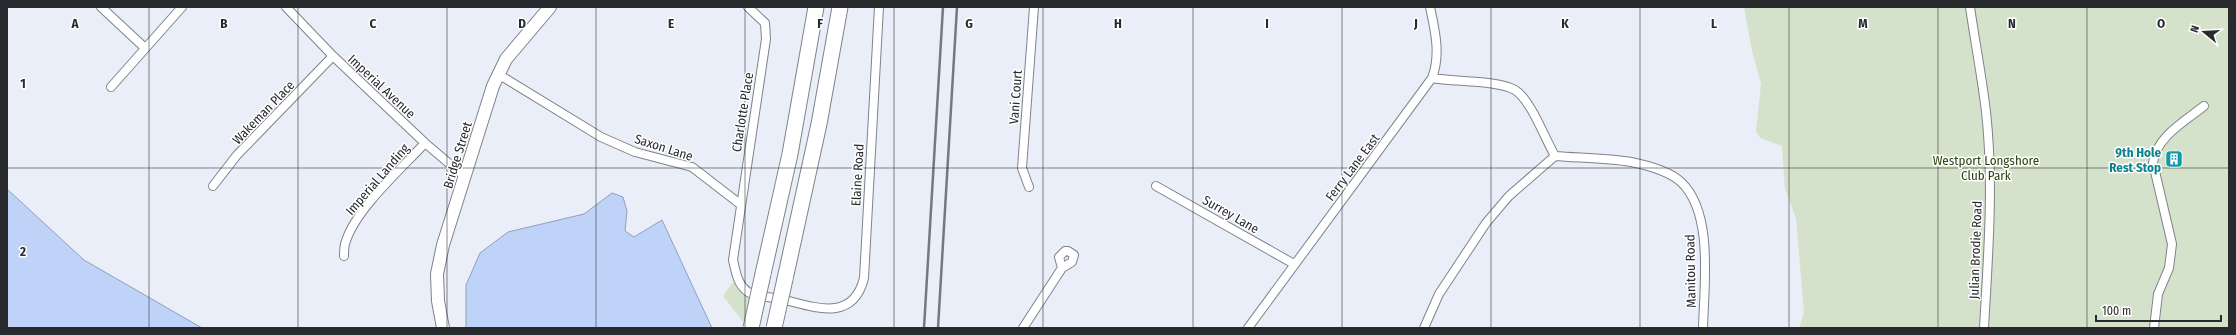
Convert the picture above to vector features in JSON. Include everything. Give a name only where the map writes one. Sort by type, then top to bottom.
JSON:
[{"type":"highway","points":[[751,328],[792,140],[816,7]]},
{"type":"highway","points":[[774,328],[822,109],[840,7]]},
{"type":"main road","name":"Bridge Street","points":[[442,328],[437,274],[443,245],[498,74],[506,59],[550,7]]},
{"type":"street","points":[[101,7],[145,48]]},
{"type":"street","points":[[111,87],[182,7]]},
{"type":"street","name":"Imperial Avenue","points":[[286,7],[333,56],[425,143],[465,177]]},
{"type":"street","name":"Charlotte Place","points":[[740,204],[766,39],[765,23],[748,7]]},
{"type":"street","name":"Elaine Road","points":[[740,204],[733,260],[738,281],[749,292],[815,307],[840,309],[852,302],[861,290],[864,278],[880,7]]},
{"type":"street","name":"Vani Court","points":[[1029,187],[1022,168],[1034,7]]},
{"type":"street","name":"Ferry Lane East","points":[[1248,328],[1432,78],[1436,63],[1437,50],[1430,7]]},
{"type":"street","name":"Julian Brodie Road","points":[[1970,7],[1986,113],[1989,161],[1989,238],[1984,328]]},
{"type":"street","name":"Wakeman Place","points":[[213,186],[238,155],[333,56]]},
{"type":"street","name":"Saxon Lane","points":[[498,74],[601,137],[635,152],[692,167],[740,204]]},
{"type":"street","points":[[1424,328],[1439,294],[1486,223],[1509,196],[1555,156],[1526,103],[1516,91],[1503,85],[1432,78]]},
{"type":"street","points":[[2154,328],[2158,294],[2169,268],[2172,244],[2153,163],[2154,152],[2160,142],[2204,106]]},
{"type":"street","name":"Imperial Landing","points":[[344,256],[345,242],[351,228],[365,208],[425,143]]},
{"type":"street","name":"Manitou Road","points":[[1555,156],[1630,162],[1657,169],[1680,181],[1693,195],[1702,223],[1705,260],[1703,328]]},
{"type":"street","name":"Surrey Lane","points":[[1156,186],[1294,264]]},
{"type":"street","points":[[1023,328],[1062,268]]},
{"type":"green space","name":"Westport Longshore Club Park","points":[[1744,7],[2229,7],[2229,328],[1799,328],[1804,313],[1796,218],[1785,189],[1782,146],[1760,138],[1756,131],[1761,84],[1752,51]]},
{"type":"green space","points":[[740,273],[745,282],[758,294],[749,317],[744,323],[723,296]]},
{"type":"water","points":[[7,189],[84,260],[202,328],[7,328]]},
{"type":"water","points":[[612,193],[623,197],[627,211],[625,231],[634,237],[662,220],[712,328],[466,328],[466,285],[480,253],[508,232],[584,214]]},
{"type":"railway","points":[[924,328],[943,7]]},
{"type":"railway","points":[[938,328],[957,7]]},
{"type":"place","name":"9th Hole Rest Stop","points":[[2174,159]]}]
